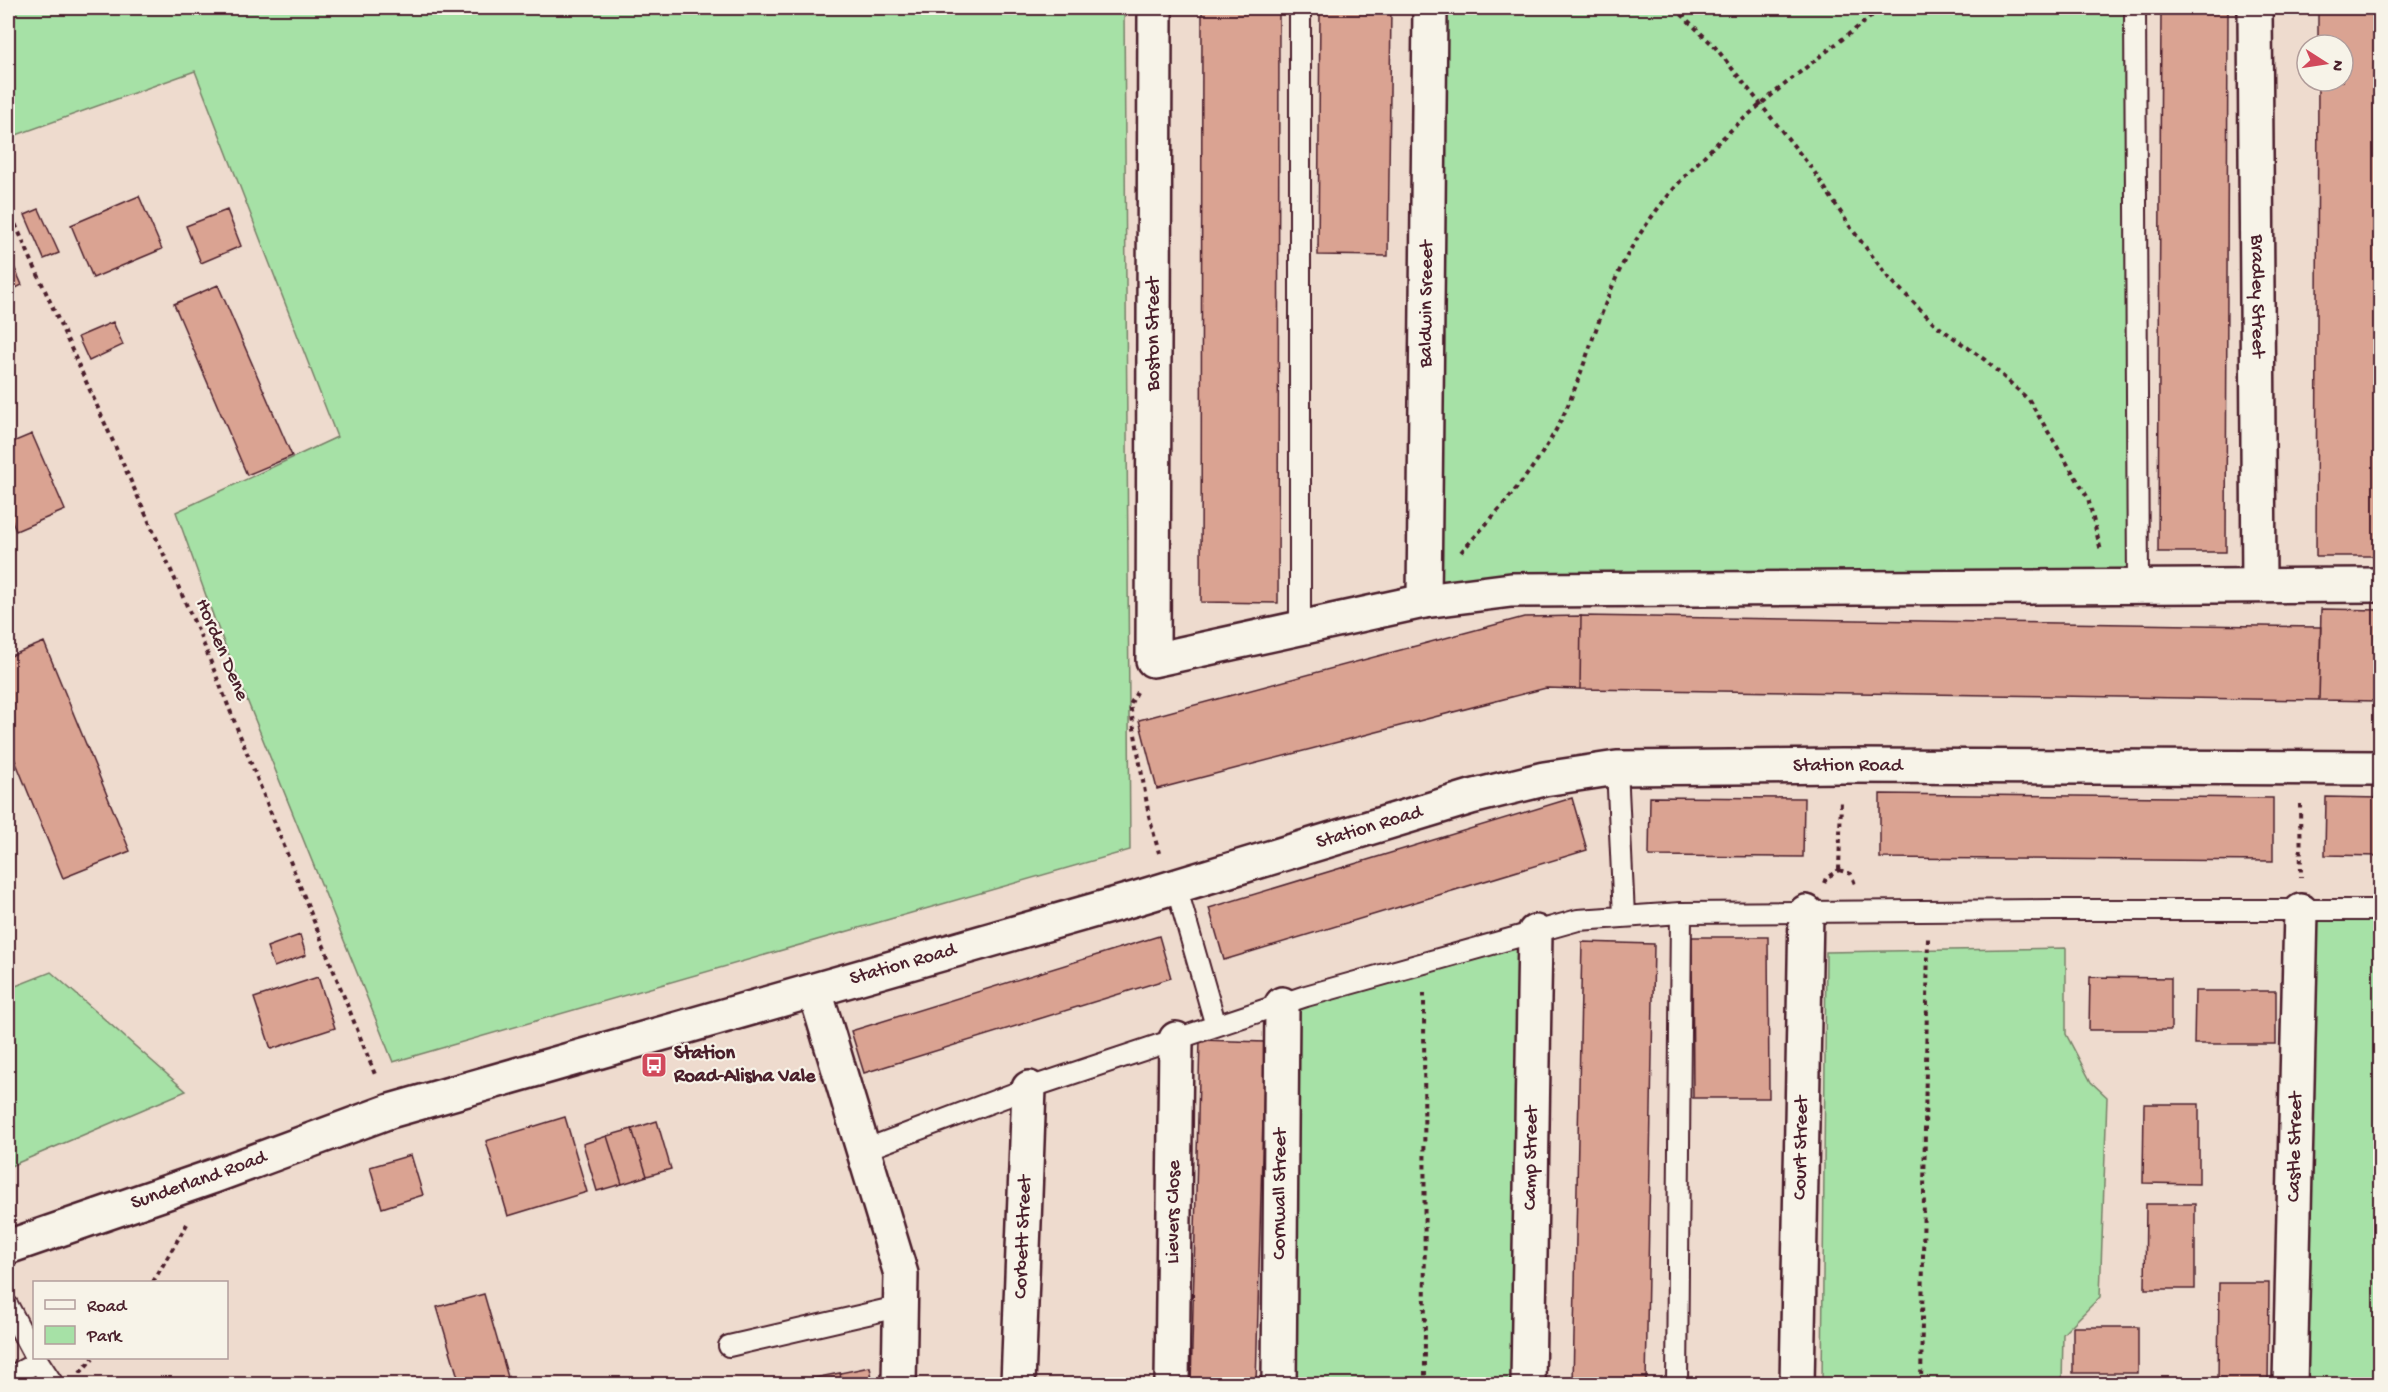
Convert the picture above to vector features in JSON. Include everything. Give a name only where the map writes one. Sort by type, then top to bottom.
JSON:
[{"type":"street","name":"Boston Street","points":[[1153,660],[1155,8]]},
{"type":"street","name":"Baldwin Sreeet","points":[[1424,601],[1430,8]]},
{"type":"street","name":"Bradley Street","points":[[2255,8],[2259,585]]},
{"type":"street","points":[[1153,660],[1424,601],[1511,590],[2380,585]]},
{"type":"street","name":"Station Road","points":[[390,1111],[815,991],[1471,797],[1544,778],[1617,768],[1842,766],[2380,768]]},
{"type":"street","name":"Castle Street","points":[[2290,1384],[2301,911]]},
{"type":"street","name":"Court Street","points":[[1797,1384],[1806,912]]},
{"type":"street","name":"Camp Street","points":[[1528,1384],[1535,932]]},
{"type":"street","points":[[815,991],[901,1274],[899,1384]]},
{"type":"street","name":"Cornwall Street","points":[[1279,1384],[1282,1004]]},
{"type":"street","name":"Lievers Close","points":[[1172,1384],[1176,1039]]},
{"type":"street","name":"Corbett Street","points":[[1018,1384],[1029,1088]]},
{"type":"street","name":"Sunderland Road","points":[[8,1247],[214,1176],[390,1111]]},
{"type":"lane","points":[[1300,8],[1300,629]]},
{"type":"lane","points":[[2135,8],[2138,586]]},
{"type":"lane","points":[[1617,768],[1624,916]]},
{"type":"lane","points":[[1176,886],[1216,1026]]},
{"type":"lane","points":[[864,1150],[1029,1088],[1282,1004],[1578,920],[1682,913],[2380,910]]},
{"type":"lane","points":[[1677,1384],[1682,913]]},
{"type":"lane","points":[[8,1306],[33,1352]]},
{"type":"lane","points":[[729,1346],[902,1306]]},
{"type":"lane","points":[[8,1378],[35,1359]]},
{"type":"lane","points":[[37,1359],[52,1384]]},
{"type":"path","points":[[1675,8],[1715,47],[1761,105],[1813,171],[1851,228],[1888,277],[1936,325],[1985,360],[2029,400],[2088,498],[2100,542],[2104,586]]},
{"type":"path","points":[[1460,554],[1510,498],[1538,460],[1564,414],[1614,284],[1640,234],[1675,188],[1716,142],[1882,8]]},
{"type":"path","name":"Horden Dene","points":[[8,208],[200,635],[390,1111]]},
{"type":"path","points":[[1149,816],[1130,705],[1153,660]]},
{"type":"path","points":[[1839,870],[1842,766]]},
{"type":"path","points":[[2300,767],[2301,911]]},
{"type":"path","points":[[1921,1384],[1929,911]]},
{"type":"path","points":[[1424,963],[1425,1384]]},
{"type":"path","points":[[154,1281],[187,1223]]},
{"type":"green space","points":[[8,8],[1124,8],[1130,850],[393,1062],[214,618],[176,512],[337,437],[195,71],[8,138]]},
{"type":"green space","points":[[1430,8],[2135,8],[2138,586],[1424,601]]},
{"type":"green space","points":[[2380,910],[2380,1384],[2290,1384],[2301,911]]},
{"type":"green space","points":[[1535,932],[1528,1384],[1279,1384],[1282,1004]]},
{"type":"green space","points":[[2066,948],[2066,1034],[2091,1082],[2107,1097],[2100,1297],[2063,1334],[2062,1384],[1822,1384],[1826,952]]},
{"type":"green space","points":[[51,972],[186,1091],[8,1167],[8,989]]},
{"type":"building","points":[[1202,8],[1279,8],[1278,603],[1201,602]]},
{"type":"building","points":[[1320,8],[1391,8],[1388,256],[1318,255]]},
{"type":"building","points":[[2161,8],[2228,8],[2226,552],[2158,552]]},
{"type":"building","points":[[2318,8],[2380,8],[2380,556],[2316,556],[2318,93],[2355,93],[2355,33],[2318,33]]},
{"type":"building","points":[[139,196],[162,249],[93,278],[71,225]]},
{"type":"building","points":[[39,209],[59,253],[44,259],[25,215]]},
{"type":"building","points":[[227,210],[241,246],[201,263],[186,226]]},
{"type":"building","points":[[8,253],[22,285],[8,292]]},
{"type":"building","points":[[218,285],[292,456],[247,475],[174,304]]},
{"type":"building","points":[[113,322],[123,345],[89,361],[78,337]]},
{"type":"building","points":[[32,434],[65,510],[16,531],[8,511],[8,444]]},
{"type":"building","points":[[2321,609],[2380,610],[2380,701],[2319,700]]},
{"type":"building","points":[[1581,616],[2321,627],[2319,700],[1580,689]]},
{"type":"building","points":[[1581,616],[1580,689],[1546,688],[1157,789],[1139,720],[1524,617]]},
{"type":"building","points":[[44,642],[130,851],[63,878],[8,743],[8,657]]},
{"type":"building","points":[[1880,794],[2273,798],[2273,861],[1880,858]]},
{"type":"building","points":[[1650,797],[1804,798],[1803,857],[1649,856]]},
{"type":"building","points":[[2326,797],[2380,798],[2380,856],[2325,855]]},
{"type":"building","points":[[1572,798],[1587,850],[1224,960],[1209,908]]},
{"type":"building","points":[[300,935],[306,955],[274,967],[267,947]]},
{"type":"building","points":[[1159,936],[1171,978],[864,1073],[851,1031]]},
{"type":"building","points":[[1692,937],[1768,937],[1769,1098],[1693,1098]]},
{"type":"building","points":[[1582,942],[1654,944],[1646,1384],[1573,1384]]},
{"type":"building","points":[[318,977],[335,1028],[271,1049],[254,998]]},
{"type":"building","points":[[2090,977],[2171,978],[2171,1030],[2089,1030]]},
{"type":"building","points":[[2195,991],[2276,991],[2276,1044],[2194,1044]]},
{"type":"building","points":[[1200,1040],[1265,1042],[1256,1384],[1191,1384]]},
{"type":"building","points":[[2144,1104],[2199,1104],[2199,1184],[2143,1183]]},
{"type":"building","points":[[565,1117],[587,1192],[508,1216],[486,1141]]},
{"type":"building","points":[[657,1121],[671,1169],[647,1176],[632,1129]]},
{"type":"building","points":[[632,1129],[647,1176],[622,1184],[607,1136]]},
{"type":"building","points":[[607,1136],[622,1184],[597,1191],[583,1144]]},
{"type":"building","points":[[411,1155],[423,1195],[382,1208],[370,1167]]},
{"type":"building","points":[[2146,1204],[2195,1204],[2195,1289],[2145,1289]]},
{"type":"building","points":[[2219,1283],[2269,1283],[2268,1384],[2218,1384]]},
{"type":"building","points":[[484,1294],[510,1384],[460,1384],[437,1307]]},
{"type":"building","points":[[2073,1327],[2138,1327],[2138,1373],[2073,1373]]},
{"type":"building","points":[[870,1367],[873,1384],[842,1384],[840,1373]]},
{"type":"building","points":[[840,1373],[842,1384],[810,1384],[809,1379]]},
{"type":"place","name":"Station Road-Alisha Vale","points":[[654,1065]]}]
